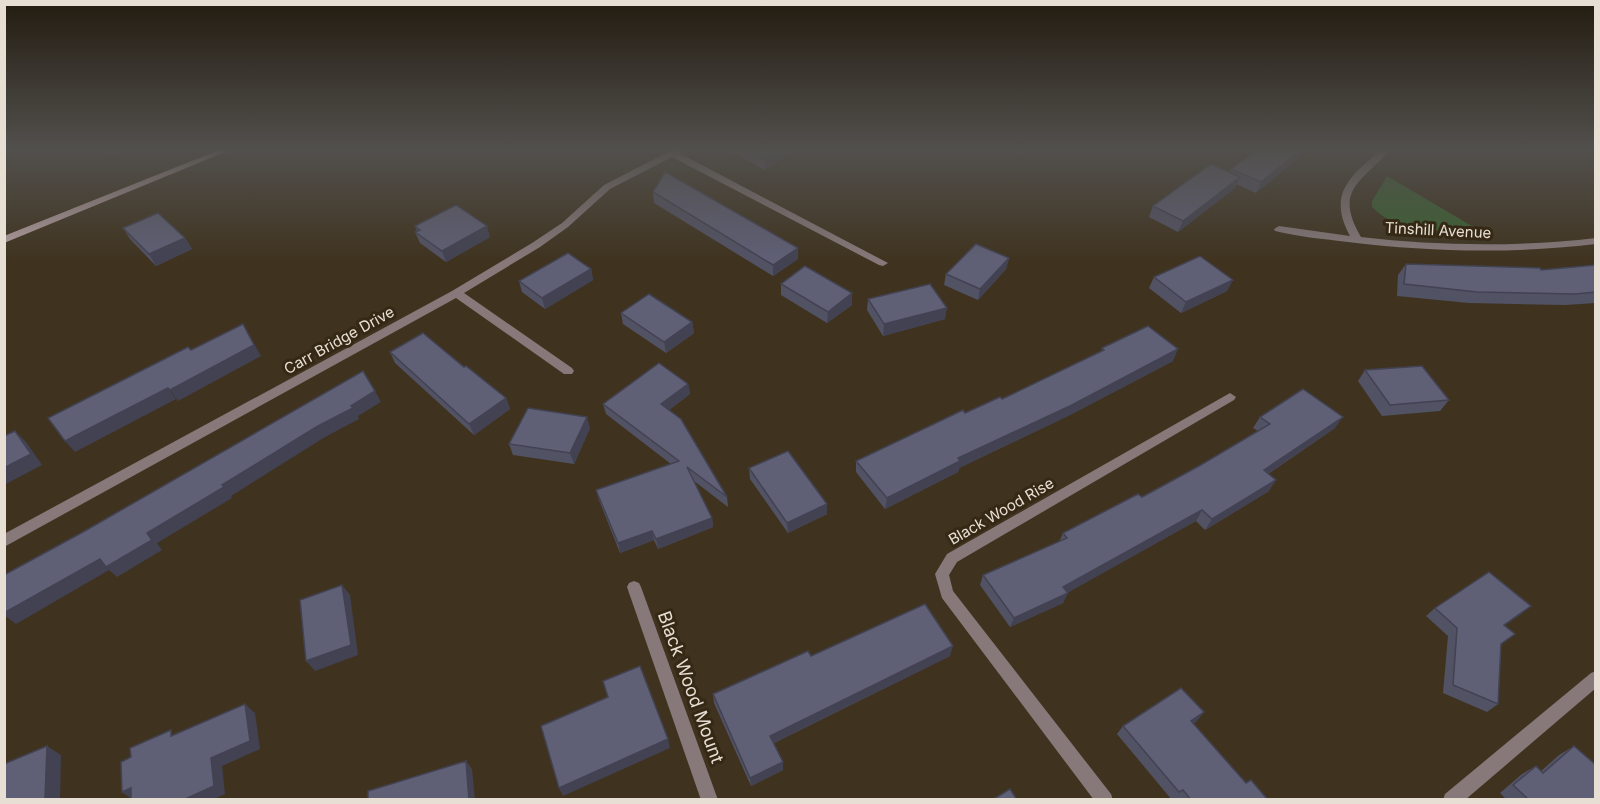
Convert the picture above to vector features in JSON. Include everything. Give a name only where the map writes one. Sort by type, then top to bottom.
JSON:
[{"type":"street","points":[[4,240],[133,188]]},
{"type":"street","name":"Carr Bridge Drive","points":[[4,541],[456,293],[565,225],[606,188]]},
{"type":"street","points":[[743,188],[883,263]]},
{"type":"street","points":[[1350,188],[1345,213],[1357,239]]},
{"type":"street","name":"Tinshill Avenue","points":[[1279,229],[1357,239],[1460,248],[1528,247],[1596,241]]},
{"type":"street","points":[[456,293],[568,371]]},
{"type":"street","name":"Black Wood Rise","points":[[1105,800],[947,594],[942,574],[952,558],[1230,397]]},
{"type":"street","name":"Black Wood Mount","points":[[634,587],[710,800]]},
{"type":"street","points":[[1451,800],[1596,678]]},
{"type":"green space","points":[[1380,188],[1407,188],[1482,232],[1438,231],[1409,227],[1383,216],[1372,207],[1372,201]]},
{"type":"building","points":[[656,188],[692,188],[798,248],[773,265],[653,192]]},
{"type":"building","points":[[1179,188],[1226,188],[1183,221],[1153,206]]},
{"type":"building","points":[[456,205],[487,226],[442,251],[415,232],[420,230],[415,226]]},
{"type":"building","points":[[158,213],[185,238],[149,254],[123,228]]},
{"type":"building","points":[[976,244],[1009,258],[980,289],[946,274]]},
{"type":"building","points":[[568,253],[591,269],[542,298],[519,281]]},
{"type":"building","points":[[1200,256],[1233,280],[1186,302],[1154,277]]},
{"type":"building","points":[[1406,264],[1540,268],[1541,270],[1596,265],[1596,292],[1575,294],[1477,292],[1404,284]]},
{"type":"building","points":[[805,266],[852,293],[828,312],[781,284]]},
{"type":"building","points":[[930,284],[947,308],[884,324],[868,299]]},
{"type":"building","points":[[649,294],[692,322],[664,342],[621,313]]},
{"type":"building","points":[[243,324],[254,345],[170,390],[168,388],[65,441],[48,418],[188,347],[191,350]]},
{"type":"building","points":[[1148,326],[1178,349],[1072,405],[958,458],[960,461],[887,498],[856,461],[963,410],[965,413],[1000,397],[1002,399]]},
{"type":"building","points":[[423,333],[506,398],[469,424],[390,352]]},
{"type":"building","points":[[659,363],[688,384],[661,404],[681,419],[727,497],[687,467],[712,518],[656,539],[652,531],[618,543],[596,490],[679,461],[603,404]]},
{"type":"building","points":[[1422,366],[1449,400],[1390,405],[1365,370]]},
{"type":"building","points":[[363,371],[375,391],[351,406],[353,408],[318,426],[222,485],[224,487],[147,533],[152,540],[106,567],[100,559],[4,613],[4,575]]},
{"type":"building","points":[[1303,389],[1343,417],[1264,470],[1276,480],[1212,519],[1202,510],[1063,587],[1068,593],[1014,618],[983,575],[1067,538],[1063,533],[1138,494],[1142,497],[1199,466],[1270,424],[1260,417]]},
{"type":"building","points":[[528,408],[587,417],[570,453],[509,444]]},
{"type":"building","points":[[15,431],[31,454],[4,468],[4,436]]},
{"type":"building","points":[[788,451],[827,504],[787,523],[749,468]]},
{"type":"building","points":[[1489,572],[1531,606],[1504,625],[1515,634],[1501,644],[1498,704],[1453,685],[1457,628],[1435,608]]},
{"type":"building","points":[[342,585],[351,645],[306,661],[300,600]]},
{"type":"building","points":[[925,604],[953,646],[770,736],[783,762],[750,778],[713,694],[808,651],[811,656]]},
{"type":"building","points":[[640,666],[668,739],[559,788],[541,726],[608,697],[603,681]]},
{"type":"building","points":[[1181,688],[1204,712],[1191,721],[1246,783],[1251,780],[1268,800],[1191,800],[1183,790],[1179,792],[1123,726]]},
{"type":"building","points":[[245,704],[250,741],[211,758],[214,786],[183,800],[131,800],[131,788],[122,792],[121,762],[131,757],[130,748],[171,730],[171,736]]},
{"type":"building","points":[[47,746],[45,799],[4,800],[4,764]]},
{"type":"building","points":[[1574,746],[1596,765],[1596,800],[1529,800],[1513,785],[1536,766],[1543,773]]},
{"type":"building","points":[[466,761],[469,800],[368,800],[368,791]]},
{"type":"building","points":[[1010,789],[1017,800],[992,800]]}]
